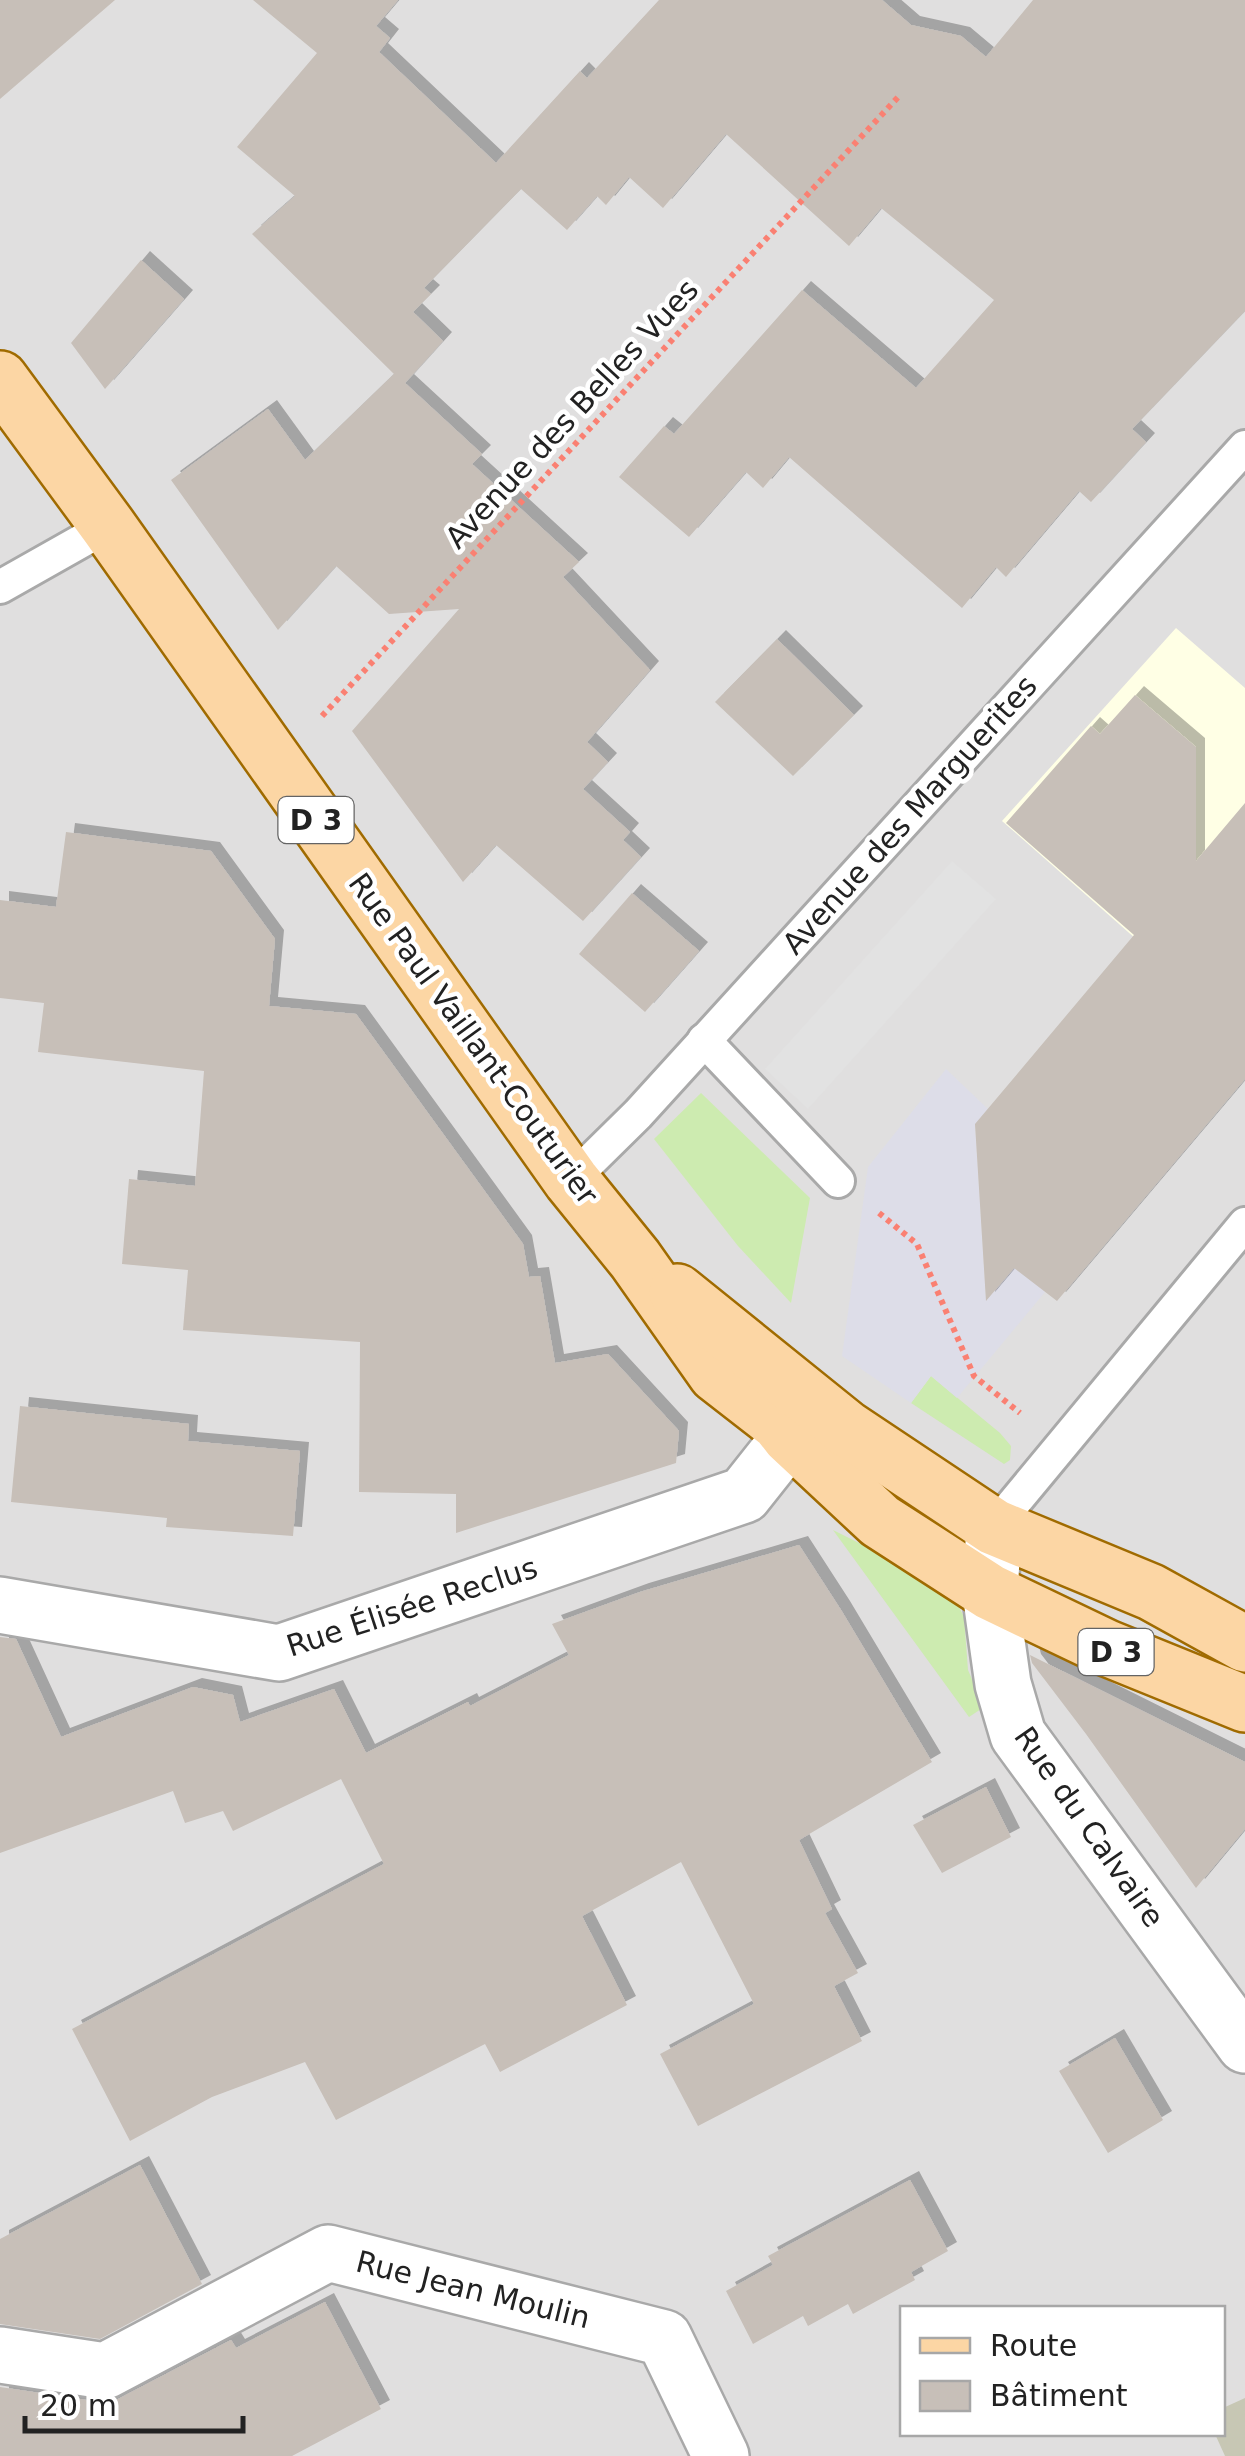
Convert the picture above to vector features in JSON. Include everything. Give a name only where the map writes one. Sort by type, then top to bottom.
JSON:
[{"type":"main road","name":"Rue Paul Vaillant-Couturier","points":[[0,379],[686,1335],[716,1374],[779,1423],[792,1412]]},
{"type":"main road","name":"Rue Paul Vaillant-Couturier","points":[[792,1412],[847,1429],[994,1526],[1151,1592],[1245,1644]]},
{"type":"main road","name":"Rue Paul Vaillant-Couturier","points":[[792,1412],[880,1520],[990,1592],[1108,1648],[1245,1704]]},
{"type":"street","name":"Rue Élisée Reclus","points":[[0,1605],[279,1653],[744,1495],[792,1412]]},
{"type":"street","name":"Rue du Calvaire","points":[[994,1526],[990,1592],[1004,1684],[1018,1735],[1245,2045]]},
{"type":"street","name":"Rue Jean Moulin","points":[[0,2355],[104,2370],[328,2252],[664,2338],[721,2456]]},
{"type":"lane","name":"Avenue des Marguerites","points":[[572,1180],[638,1114],[1245,448]]},
{"type":"lane","points":[[0,587],[108,526]]},
{"type":"lane","points":[[704,1040],[838,1181]]},
{"type":"lane","points":[[994,1526],[1245,1224]]},
{"type":"path","name":"Avenue des Belles Vues","points":[[277,764],[901,94]]},
{"type":"path","points":[[838,1181],[917,1244],[974,1376],[1060,1446]]},
{"type":"shaded area","points":[[0,0],[1245,0],[1245,2456],[0,2456]]},
{"type":"shaded area","points":[[1176,628],[1245,688],[1245,1035],[1002,821]]},
{"type":"shaded area","points":[[952,861],[996,899],[808,1109],[765,1069]]},
{"type":"shaded area","points":[[946,1069],[988,1109],[975,1125],[986,1300],[1026,1254],[1024,1274],[1045,1292],[957,1398],[931,1376],[911,1403],[842,1356],[868,1167]]},
{"type":"shaded area","points":[[1245,2398],[1245,2456],[1225,2456],[1216,2436],[1225,2436],[1225,2407]]},
{"type":"green space","points":[[701,1093],[810,1198],[791,1303],[738,1246],[654,1139]]},
{"type":"green space","points":[[931,1376],[1000,1433],[1011,1446],[1010,1460],[1004,1464],[911,1403]]},
{"type":"green space","points":[[833,1530],[941,1584],[953,1595],[964,1617],[968,1670],[984,1707],[969,1717]]},
{"type":"building","points":[[0,0],[115,0],[0,99]]},
{"type":"building","points":[[253,0],[398,0],[376,26],[390,38],[379,52],[496,163],[580,71],[587,78],[659,0],[882,0],[911,25],[961,36],[986,57],[1033,0],[1245,0],[1245,311],[1132,429],[1146,442],[1091,502],[1079,491],[1006,577],[996,567],[962,608],[789,457],[763,488],[746,472],[689,537],[619,477],[664,426],[674,434],[802,290],[916,388],[994,300],[881,208],[849,246],[726,134],[663,208],[629,177],[606,205],[597,196],[567,230],[521,189],[424,288],[431,294],[413,312],[443,341],[405,383],[482,454],[472,464],[579,562],[563,577],[650,670],[587,742],[608,762],[583,789],[630,832],[623,840],[641,857],[583,921],[496,845],[463,882],[352,731],[459,609],[389,614],[336,566],[278,630],[171,480],[268,409],[305,460],[394,374],[252,234],[295,196],[237,147],[317,53]]},
{"type":"building","points":[[141,260],[184,299],[105,389],[71,343]]},
{"type":"building","points":[[777,639],[854,715],[793,776],[715,702]]},
{"type":"building","points":[[1135,695],[1196,747],[1196,861],[1245,803],[1245,1079],[1057,1301],[1014,1268],[986,1301],[975,1124],[1134,935],[1006,823],[1091,726],[1100,734]]},
{"type":"building","points":[[66,832],[211,851],[275,939],[269,1006],[356,1014],[523,1244],[529,1277],[540,1276],[555,1363],[608,1354],[679,1431],[676,1463],[456,1533],[456,1494],[359,1492],[360,1342],[183,1330],[188,1270],[122,1264],[129,1179],[195,1186],[204,1071],[38,1052],[44,1003],[0,998],[0,900],[56,907]]},
{"type":"building","points":[[632,893],[699,951],[645,1012],[579,954]]},
{"type":"building","points":[[20,1406],[189,1424],[188,1441],[300,1451],[293,1536],[166,1527],[167,1518],[11,1502]]},
{"type":"building","points":[[799,1545],[932,1762],[799,1840],[832,1909],[825,1913],[858,1973],[834,1986],[862,2041],[698,2126],[660,2054],[754,2004],[681,1862],[582,1916],[627,2005],[500,2072],[485,2044],[336,2120],[305,2062],[212,2097],[130,2141],[72,2029],[384,1864],[341,1779],[233,1831],[223,1811],[185,1823],[173,1791],[0,1853],[0,1637],[16,1639],[61,1737],[193,1687],[233,1695],[240,1722],[334,1689],[366,1753],[569,1655],[552,1624],[640,1592]]},
{"type":"building","points":[[1030,1655],[1245,1762],[1245,1829],[1196,1888],[1032,1663]]},
{"type":"building","points":[[986,1787],[1011,1837],[942,1873],[913,1825]]},
{"type":"building","points":[[1115,2038],[1163,2120],[1108,2153],[1059,2071]]},
{"type":"building","points":[[140,2165],[202,2284],[100,2339],[0,2324],[0,2239]]},
{"type":"building","points":[[910,2180],[948,2251],[911,2272],[915,2280],[853,2314],[848,2304],[808,2326],[803,2316],[753,2344],[726,2291],[773,2265],[768,2256]]},
{"type":"building","points":[[325,2302],[381,2409],[292,2456],[0,2456],[0,2387],[100,2402],[118,2399],[231,2340],[236,2348]]}]
